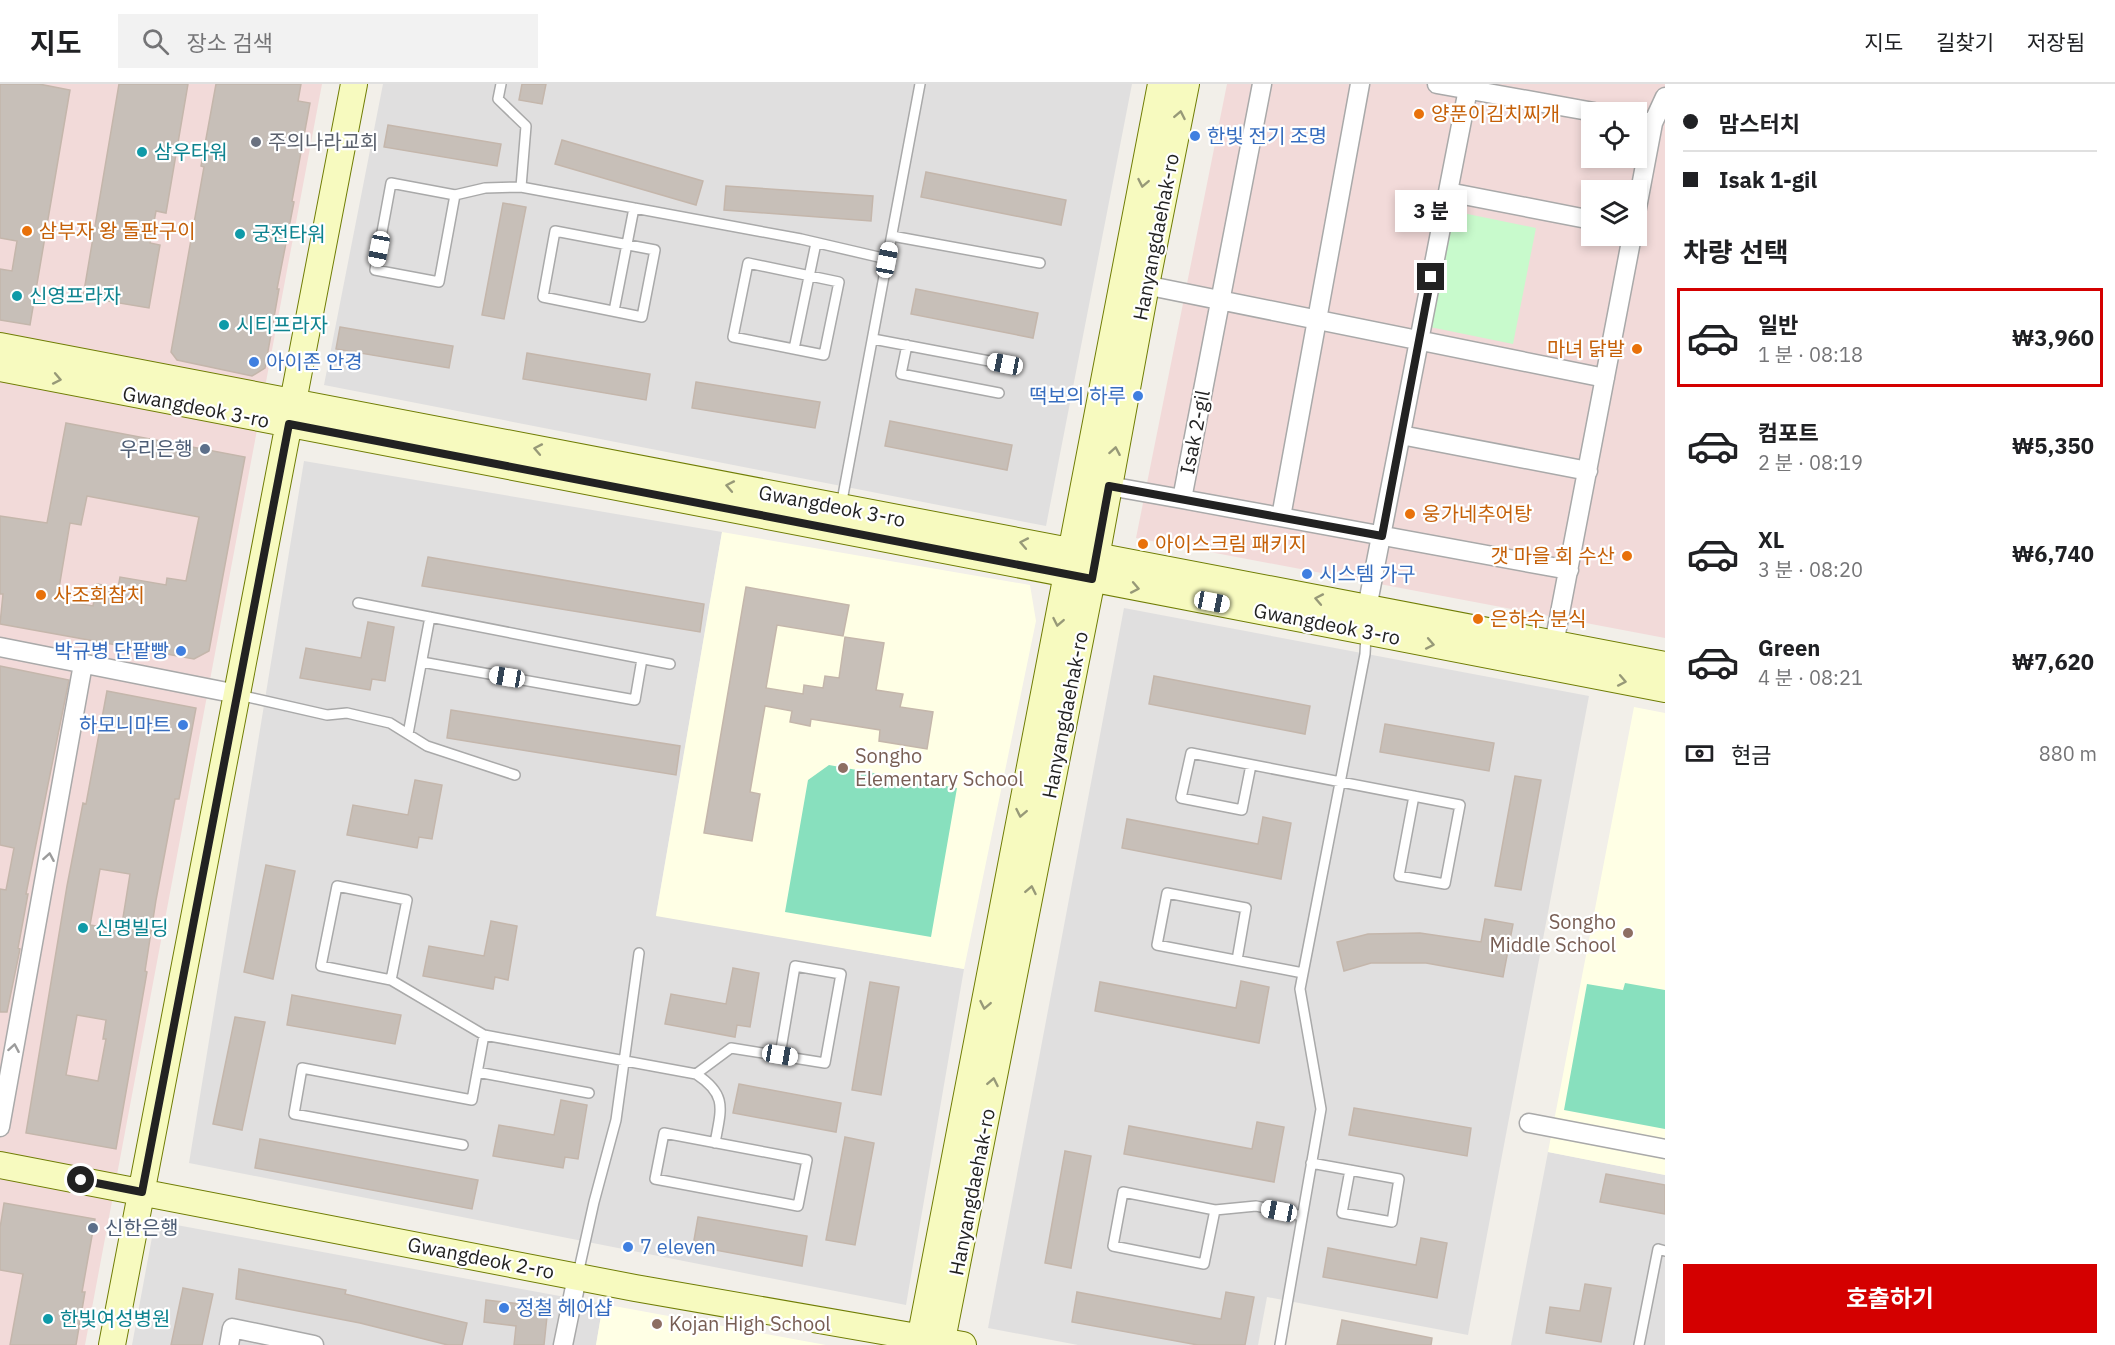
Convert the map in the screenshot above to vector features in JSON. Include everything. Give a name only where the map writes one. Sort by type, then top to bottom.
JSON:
[{"type":"street","points":[[112,1345],[354,84]]},
{"type":"street","name":"Hanyangdaehak-ro","points":[[1082,565],[1109,486],[1161,84]]},
{"type":"street","name":"Hanyangdaehak-ro","points":[[937,1343],[1135,283],[1186,84]]},
{"type":"street","name":"Isak 2-gil","points":[[1262,84],[1182,499],[1569,570]]},
{"type":"street","points":[[1281,517],[1360,84]]},
{"type":"street","points":[[1437,84],[1468,87],[1581,109]]},
{"type":"street","points":[[1366,620],[1468,87]]},
{"type":"street","points":[[1647,120],[1665,97]]},
{"type":"street","points":[[1448,192],[1581,218]]},
{"type":"street","points":[[1554,644],[1630,246]]},
{"type":"street","points":[[1135,283],[1605,378]]},
{"type":"street","name":"Gwangdeok 3-ro","points":[[0,346],[291,413],[1366,620],[1665,689]]},
{"type":"street","name":"Gwangdeok 3-ro","points":[[0,368],[291,413],[841,507],[1082,565]]},
{"type":"street","points":[[1401,435],[1588,471]]},
{"type":"street","points":[[1109,486],[1182,499]]},
{"type":"street","name":"Gwangdeok 3-ro","points":[[1366,620],[1554,644],[1665,665]]},
{"type":"street","points":[[0,647],[237,694]]},
{"type":"street","points":[[0,1127],[83,664]]},
{"type":"street","points":[[1529,1123],[1665,1149]]},
{"type":"street","name":"Gwangdeok 2-ro","points":[[0,1165],[937,1343]]},
{"type":"street","points":[[563,1345],[578,1276]]},
{"type":"street","points":[[229,1345],[232,1328],[314,1345]]},
{"type":"lane","points":[[501,84],[498,99],[526,126],[521,187]]},
{"type":"lane","points":[[841,507],[920,84]]},
{"type":"lane","points":[[455,195],[439,282],[375,270],[391,183],[455,195],[485,189],[521,187],[816,243],[887,260]]},
{"type":"lane","points":[[614,312],[634,208]]},
{"type":"lane","points":[[555,231],[627,245],[655,250],[642,317],[543,297],[555,231]]},
{"type":"lane","points":[[892,236],[1040,263]]},
{"type":"lane","points":[[794,349],[816,243]]},
{"type":"lane","points":[[748,263],[809,276],[839,282],[824,355],[733,337],[748,263]]},
{"type":"lane","points":[[873,339],[1005,364]]},
{"type":"lane","points":[[907,345],[901,374],[999,393]]},
{"type":"lane","points":[[358,603],[670,664]]},
{"type":"lane","points":[[408,734],[430,617]]},
{"type":"lane","points":[[1280,1345],[1321,1109],[1300,989],[1365,654],[1366,620]]},
{"type":"lane","points":[[422,662],[635,700],[642,659]]},
{"type":"lane","points":[[237,694],[327,715],[346,713],[390,723],[427,746],[515,775]]},
{"type":"lane","points":[[1251,765],[1242,810],[1181,798],[1191,753],[1251,765],[1340,783],[1414,796],[1460,805],[1445,884],[1399,876],[1414,796]]},
{"type":"lane","points":[[391,980],[407,900],[337,886],[321,966],[391,980],[484,1035],[696,1074],[711,1084],[719,1096],[722,1109],[715,1143]]},
{"type":"lane","points":[[1237,960],[1246,908],[1167,893],[1157,945],[1303,973]]},
{"type":"lane","points":[[578,1276],[594,1202],[616,1119],[639,952]]},
{"type":"lane","points":[[696,1074],[731,1048],[825,1063],[841,974],[795,966],[780,1055]]},
{"type":"lane","points":[[463,1146],[294,1114],[302,1068],[472,1100],[484,1035]]},
{"type":"lane","points":[[477,1072],[589,1093]]},
{"type":"lane","points":[[664,1134],[715,1143],[807,1160],[798,1206],[656,1179],[664,1134]]},
{"type":"lane","points":[[1311,1163],[1350,1170],[1399,1179],[1392,1222],[1342,1213],[1350,1170]]},
{"type":"lane","points":[[1215,1210],[1204,1264],[1113,1246],[1123,1192],[1215,1210],[1256,1206],[1302,1216]]},
{"type":"lane","points":[[1639,1345],[1658,1249],[1665,1251]]},
{"type":"shaded area","points":[[0,84],[322,84],[85,1345],[0,1345]]},
{"type":"shaded area","points":[[383,84],[1132,84],[1046,526],[324,385]]},
{"type":"shaded area","points":[[1227,84],[1665,84],[1665,638],[1136,538]]},
{"type":"shaded area","points":[[304,461],[722,532],[656,915],[964,969],[906,1305],[189,1163]]},
{"type":"shaded area","name":"Songho Elementary School","points":[[722,532],[1030,585],[1036,621],[964,969],[656,916]]},
{"type":"shaded area","points":[[1124,608],[1589,696],[1468,1335],[1267,1297],[1258,1345],[1078,1345],[988,1328]]},
{"type":"shaded area","name":"Songho Middle School","points":[[1634,707],[1665,713],[1665,1175],[1548,1152]]},
{"type":"shaded area","points":[[1548,1152],[1665,1175],[1665,1345],[1511,1345]]},
{"type":"shaded area","points":[[155,1221],[603,1304],[596,1345],[132,1345]]},
{"type":"shaded area","name":"Kojan High School","points":[[603,1304],[826,1345],[596,1345]]},
{"type":"green space","points":[[1453,211],[1536,228],[1513,344],[1430,327]]},
{"type":"green space","points":[[829,765],[957,788],[931,937],[785,912],[808,780]]},
{"type":"green space","points":[[1625,983],[1665,990],[1665,1129],[1564,1110],[1587,984],[1623,990]]},
{"type":"building","points":[[0,84],[39,84],[70,90],[30,325],[0,320],[0,269],[12,271],[17,241],[0,238]]},
{"type":"building","name":"삼우타워","points":[[119,84],[188,84],[166,213],[156,211],[150,243],[160,245],[149,308],[83,297]]},
{"type":"building","points":[[216,84],[301,84],[298,101],[310,103],[265,368],[252,376],[177,360],[171,352],[204,167],[201,166]]},
{"type":"building","points":[[522,84],[546,84],[542,104],[519,100]]},
{"type":"building","points":[[388,125],[501,144],[497,166],[384,147]]},
{"type":"building","points":[[562,140],[703,181],[696,205],[555,164]]},
{"type":"building","points":[[926,172],[1066,200],[1061,225],[921,197]]},
{"type":"building","points":[[726,186],[873,196],[871,221],[724,210]]},
{"type":"building","points":[[503,203],[526,207],[504,319],[482,315]]},
{"type":"building","points":[[916,289],[1038,313],[1033,338],[911,314]]},
{"type":"building","points":[[340,327],[453,346],[449,368],[336,349]]},
{"type":"building","points":[[527,353],[650,374],[646,400],[523,379]]},
{"type":"building","points":[[696,382],[820,402],[815,428],[692,408]]},
{"type":"building","points":[[890,421],[1012,445],[1007,470],[885,446]]},
{"type":"building","points":[[66,423],[245,457],[209,651],[194,659],[0,624],[3,594],[0,594],[0,516],[47,523]],"holes":[[[87,496],[199,517],[186,581],[167,578],[166,585],[120,577],[118,588],[97,584],[93,606],[57,600],[70,523],[81,525]]]},
{"type":"building","points":[[428,557],[704,604],[700,632],[422,586]]},
{"type":"building","name":"Songho Elementary School","points":[[746,587],[849,605],[843,636],[777,625],[766,688],[803,694],[804,685],[823,688],[825,676],[839,678],[845,637],[884,643],[876,690],[903,694],[900,707],[933,712],[927,749],[879,741],[880,730],[811,719],[810,726],[790,722],[792,711],[765,706],[750,792],[760,794],[752,841],[704,833]]},
{"type":"building","points":[[368,622],[394,627],[385,681],[372,679],[370,690],[300,678],[306,648],[361,658]]},
{"type":"building","points":[[0,666],[69,680],[26,894],[28,894],[18,948],[20,949],[7,1012],[0,1012],[0,889],[6,890],[14,848],[0,845]]},
{"type":"building","points":[[1154,676],[1310,706],[1305,734],[1149,704]]},
{"type":"building","points":[[107,691],[196,708],[179,799],[175,799],[156,900],[145,971],[147,972],[116,1149],[26,1133],[67,886],[83,803],[86,804]],"holes":[[[100,869],[130,874],[121,930],[90,925]],[[77,1015],[106,1020],[103,1039],[106,1039],[98,1081],[66,1075]]]},
{"type":"building","points":[[451,710],[680,746],[676,775],[447,738]]},
{"type":"building","points":[[1385,724],[1494,743],[1489,771],[1380,752]]},
{"type":"building","points":[[1515,776],[1541,780],[1521,890],[1495,886]]},
{"type":"building","points":[[415,780],[442,785],[432,839],[419,837],[417,848],[347,835],[353,805],[408,815]]},
{"type":"building","points":[[1263,817],[1291,823],[1281,879],[1122,848],[1127,819],[1258,844]]},
{"type":"building","points":[[266,865],[295,871],[273,979],[244,972]]},
{"type":"building","points":[[1485,919],[1513,924],[1503,977],[1426,963],[1371,963],[1344,971],[1337,942],[1368,934],[1420,933],[1481,942]]},
{"type":"building","points":[[491,921],[517,926],[508,980],[495,977],[493,989],[423,976],[429,946],[484,956]]},
{"type":"building","points":[[733,968],[759,973],[750,1027],[737,1025],[735,1037],[665,1024],[671,994],[726,1004]]},
{"type":"building","points":[[1241,981],[1269,987],[1259,1043],[1095,1011],[1100,982],[1236,1008]]},
{"type":"building","points":[[870,982],[899,987],[881,1095],[852,1090]]},
{"type":"building","points":[[292,995],[401,1015],[395,1044],[287,1025]]},
{"type":"building","points":[[235,1017],[265,1022],[242,1130],[213,1124]]},
{"type":"building","points":[[739,1084],[841,1103],[836,1132],[733,1113]]},
{"type":"building","points":[[561,1100],[587,1105],[578,1159],[565,1157],[563,1168],[493,1156],[499,1125],[554,1135]]},
{"type":"building","points":[[1354,1108],[1471,1128],[1467,1156],[1349,1135]]},
{"type":"building","points":[[1257,1122],[1284,1127],[1274,1182],[1124,1154],[1129,1126],[1252,1149]]},
{"type":"building","points":[[845,1137],[874,1143],[855,1245],[826,1240]]},
{"type":"building","points":[[260,1139],[478,1180],[472,1209],[255,1168]]},
{"type":"building","points":[[1065,1151],[1091,1156],[1071,1268],[1045,1263]]},
{"type":"building","points":[[1606,1174],[1665,1185],[1665,1214],[1600,1202]]},
{"type":"building","points":[[4,1203],[95,1219],[82,1292],[85,1292],[76,1345],[10,1345],[23,1274],[0,1270],[0,1228]]},
{"type":"building","points":[[698,1217],[807,1236],[802,1266],[693,1246]]},
{"type":"building","points":[[1421,1238],[1447,1243],[1437,1298],[1323,1277],[1328,1248],[1416,1265]]},
{"type":"building","points":[[239,1269],[346,1290],[345,1294],[467,1323],[462,1345],[448,1345],[360,1323],[236,1299]]},
{"type":"building","points":[[1585,1284],[1611,1288],[1601,1342],[1546,1333],[1550,1307],[1580,1311]]},
{"type":"building","points":[[183,1288],[213,1294],[202,1345],[171,1345]]},
{"type":"building","points":[[1077,1292],[1221,1319],[1226,1292],[1254,1297],[1245,1345],[1198,1345],[1072,1322]]},
{"type":"building","points":[[486,1300],[548,1307],[544,1345],[514,1345],[516,1326],[484,1322]]},
{"type":"building","points":[[1342,1320],[1432,1338],[1431,1345],[1337,1345]]},
{"type":"place","name":"양푼이김치찌개","points":[[1419,114]]},
{"type":"place","name":"한빛 전기 조명","points":[[1195,136]]},
{"type":"place","name":"주의나라교회","points":[[256,142]]},
{"type":"place","name":"삼우타워","points":[[142,152]]},
{"type":"place","name":"삼부자 왕 돌판구이","points":[[27,231]]},
{"type":"place","name":"궁전타워","points":[[240,234]]},
{"type":"place","name":"신영프라자","points":[[17,296]]},
{"type":"place","name":"시티프라자","points":[[224,325]]},
{"type":"place","name":"마녀 닭발","points":[[1637,349]]},
{"type":"place","name":"아이존 안경","points":[[254,362]]},
{"type":"place","name":"떡보의 하루","points":[[1138,396]]},
{"type":"place","name":"우리은행","points":[[205,449]]},
{"type":"place","name":"웅가네추어탕","points":[[1410,514]]},
{"type":"place","name":"아이스크림 패키지","points":[[1143,544]]},
{"type":"place","name":"갯 마을 회 수산","points":[[1627,556]]},
{"type":"place","name":"시스템 가구","points":[[1307,574]]},
{"type":"place","name":"사조회참치","points":[[41,595]]},
{"type":"place","name":"은하수 분식","points":[[1478,619]]},
{"type":"place","name":"박규병 단팥빵","points":[[181,651]]},
{"type":"place","name":"하모니마트","points":[[183,725]]},
{"type":"place","name":"Songho Elementary School","points":[[843,768]]},
{"type":"place","name":"신명빌딩","points":[[83,928]]},
{"type":"place","name":"Songho Middle School","points":[[1628,933]]},
{"type":"place","name":"신한은행","points":[[93,1228]]},
{"type":"place","name":"7 eleven","points":[[628,1247]]},
{"type":"place","name":"정철 헤어샵","points":[[504,1308]]},
{"type":"place","name":"한빛여성병원","points":[[48,1319]]},
{"type":"place","name":"Kojan High School","points":[[657,1324]]},
{"type":"route","points":[[81,1180],[142,1192],[289,424],[1092,579],[1109,486],[1382,536],[1431,277]]}]
